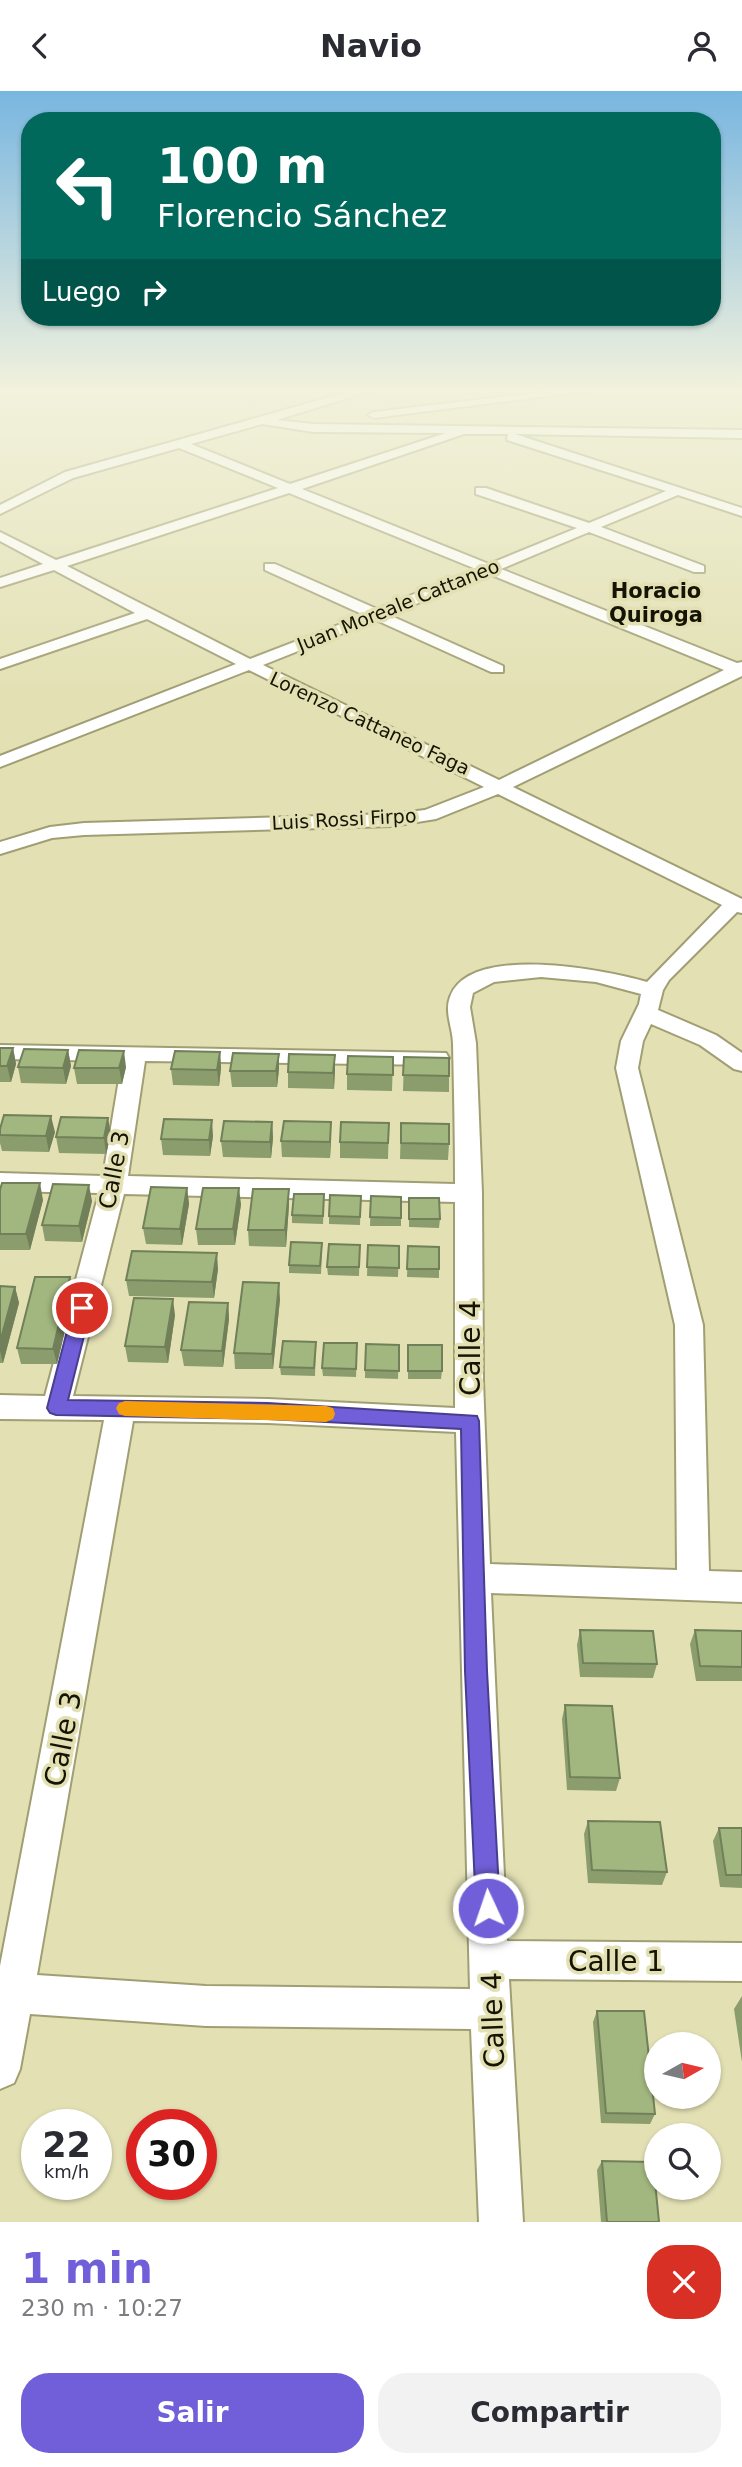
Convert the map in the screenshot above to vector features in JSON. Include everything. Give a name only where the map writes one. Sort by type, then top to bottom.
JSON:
[{"type":"street","points":[[0,510],[39,490]]},
{"type":"street","points":[[0,583],[284,490]]},
{"type":"street","points":[[297,490],[741,669]]},
{"type":"street","points":[[481,491],[588,527],[699,569]]},
{"type":"street","points":[[678,491],[742,512]]},
{"type":"street","name":"Juan Moreale Cattaneo","points":[[0,762],[376,615],[678,491]]},
{"type":"street","points":[[705,500],[742,500]]},
{"type":"street","name":"Lorenzo Cattaneo Faga","points":[[0,536],[247,665],[501,786],[738,905]]},
{"type":"street","points":[[270,566],[497,669]]},
{"type":"street","points":[[0,664],[146,614]]},
{"type":"street","name":"Luis Rossi Firpo","points":[[0,848],[50,832],[84,829],[392,820],[429,815],[501,786],[741,669]]},
{"type":"street","points":[[693,1586],[689,1325],[627,1068],[632,1041],[660,976],[738,905]]},
{"type":"street","name":"Calle 4","points":[[501,2222],[476,1671],[476,1578],[470,1421],[469,1193],[465,1071],[462,1062],[465,1043],[459,1005],[461,995],[477,981],[492,976],[545,969],[606,977],[648,1001],[742,1064]]},
{"type":"street","points":[[0,1052],[452,1059],[462,1062]]},
{"type":"street","name":"Calle 3","points":[[56,1408],[114,1184],[135,1054]]},
{"type":"street","points":[[0,1182],[469,1193]]},
{"type":"street","points":[[0,1407],[268,1411],[470,1421]]},
{"type":"street","name":"Calle 3","points":[[0,2069],[8,1992],[121,1408]]},
{"type":"street","points":[[476,1578],[742,1587]]},
{"type":"street","name":"Calle 1","points":[[491,1960],[742,1962]]},
{"type":"street","points":[[8,1992],[206,2005],[493,2009]]},
{"type":"building","points":[[0,1048],[13,1048],[7,1066],[0,1066]]},
{"type":"building","points":[[24,1049],[68,1050],[63,1068],[18,1067]]},
{"type":"building","points":[[79,1050],[124,1051],[119,1068],[74,1068]]},
{"type":"building","points":[[175,1051],[220,1052],[217,1070],[171,1069]]},
{"type":"building","points":[[233,1053],[279,1054],[276,1071],[230,1071]]},
{"type":"building","points":[[289,1054],[335,1055],[333,1073],[288,1072]]},
{"type":"building","points":[[348,1056],[393,1057],[393,1075],[347,1074]]},
{"type":"building","points":[[404,1057],[449,1058],[449,1076],[403,1075]]},
{"type":"building","points":[[4,1115],[51,1116],[46,1136],[0,1135]]},
{"type":"building","points":[[61,1117],[108,1118],[104,1138],[56,1137]]},
{"type":"building","points":[[164,1119],[212,1120],[209,1140],[161,1139]]},
{"type":"building","points":[[224,1121],[272,1122],[270,1142],[221,1141]]},
{"type":"building","points":[[284,1121],[331,1122],[330,1142],[281,1141]]},
{"type":"building","points":[[341,1122],[389,1123],[388,1143],[340,1142]]},
{"type":"building","points":[[401,1123],[449,1124],[449,1144],[401,1143]]},
{"type":"building","points":[[2,1183],[40,1183],[26,1234],[0,1234]]},
{"type":"building","points":[[53,1184],[89,1185],[79,1226],[42,1225]]},
{"type":"building","points":[[151,1187],[187,1188],[180,1229],[143,1228]]},
{"type":"building","points":[[203,1188],[239,1188],[233,1229],[196,1229]]},
{"type":"building","points":[[253,1189],[289,1189],[285,1230],[248,1230]]},
{"type":"building","points":[[294,1194],[324,1194],[323,1216],[292,1215]]},
{"type":"building","points":[[330,1195],[361,1196],[360,1217],[329,1216]]},
{"type":"building","points":[[371,1196],[401,1197],[401,1218],[370,1217]]},
{"type":"building","points":[[409,1198],[439,1198],[440,1219],[409,1219]]},
{"type":"building","points":[[291,1242],[322,1243],[320,1266],[289,1265]]},
{"type":"building","points":[[329,1244],[360,1245],[359,1267],[327,1267]]},
{"type":"building","points":[[368,1245],[399,1246],[399,1268],[367,1267]]},
{"type":"building","points":[[408,1246],[439,1247],[439,1269],[407,1269]]},
{"type":"building","points":[[132,1251],[217,1253],[212,1282],[126,1280]]},
{"type":"building","points":[[35,1277],[70,1277],[53,1349],[17,1348]]},
{"type":"building","points":[[243,1282],[279,1283],[272,1354],[234,1353]]},
{"type":"building","points":[[0,1286],[15,1287],[0,1342]]},
{"type":"building","points":[[134,1298],[173,1299],[165,1347],[125,1346]]},
{"type":"building","points":[[189,1302],[228,1303],[222,1351],[181,1350]]},
{"type":"building","points":[[283,1341],[316,1342],[314,1368],[280,1367]]},
{"type":"building","points":[[324,1343],[357,1343],[356,1369],[322,1368]]},
{"type":"building","points":[[366,1344],[399,1345],[399,1371],[365,1370]]},
{"type":"building","points":[[408,1345],[442,1345],[442,1371],[408,1371]]},
{"type":"building","points":[[580,1630],[653,1631],[657,1664],[583,1663]]},
{"type":"building","points":[[695,1630],[742,1631],[742,1667],[700,1666]]},
{"type":"building","points":[[565,1705],[612,1706],[620,1778],[570,1777]]},
{"type":"building","points":[[588,1821],[660,1822],[667,1872],[592,1870]]},
{"type":"building","points":[[719,1828],[742,1828],[742,1875],[726,1875]]},
{"type":"building","points":[[597,2011],[644,2011],[646,2032],[644,2032],[644,2109],[654,2109],[655,2114],[606,2113]]},
{"type":"building","points":[[602,2161],[644,2162],[644,2200],[657,2200],[659,2222],[607,2222]]},
{"type":"slow traffic","points":[[125,1408],[326,1414]]},
{"type":"district","name":"Horacio Quiroga","points":[[656,603]]},
{"type":"route","points":[[82,1308],[56,1408],[268,1411],[470,1421],[476,1578],[476,1671],[488,1908]]}]
